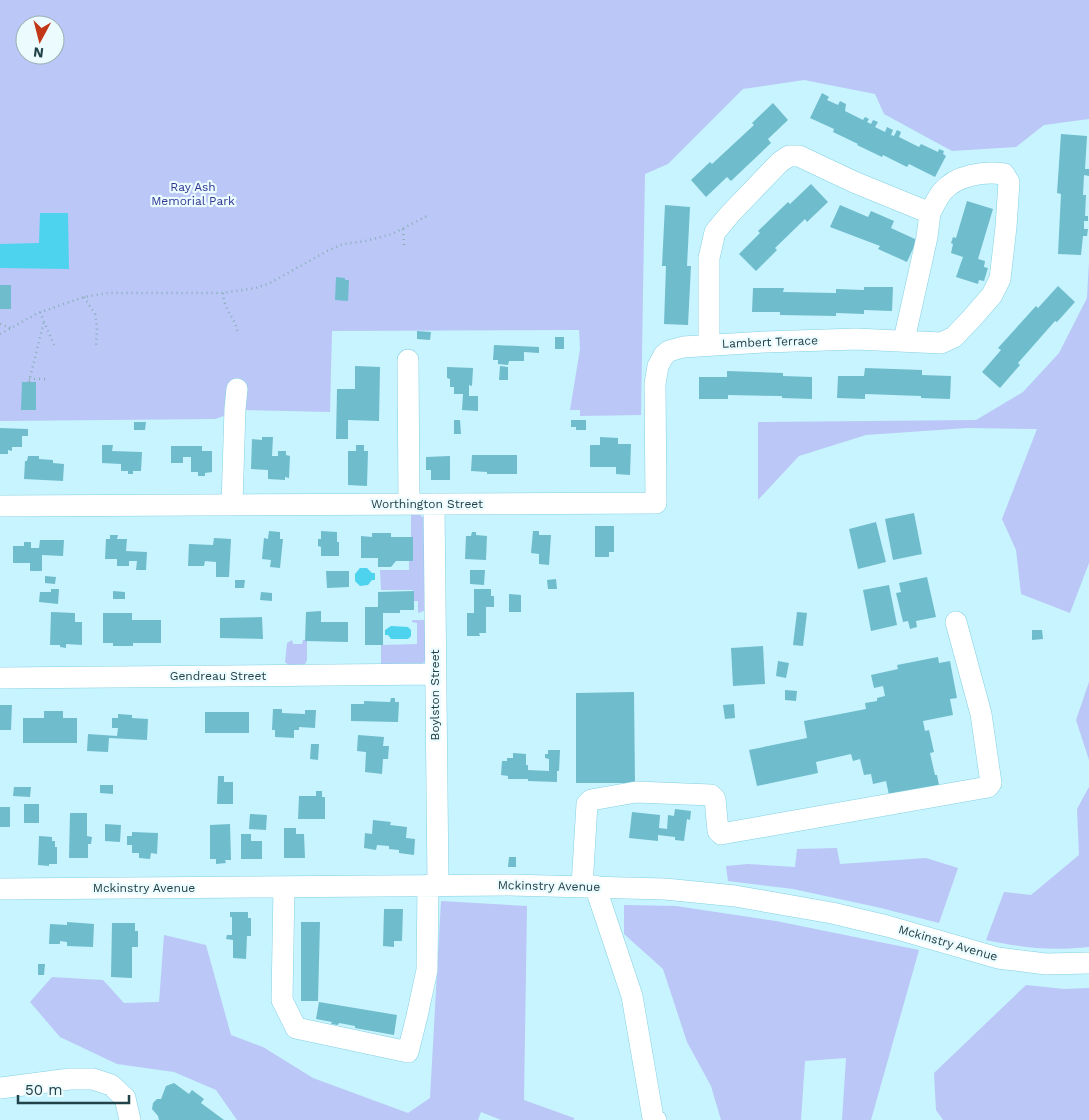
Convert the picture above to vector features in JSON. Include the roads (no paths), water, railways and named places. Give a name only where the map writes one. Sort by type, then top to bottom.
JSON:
[{"type":"street","name":"Lambert Terrace","points":[[904,340],[927,237],[930,213],[942,191],[963,177],[990,172],[1004,174],[1009,182],[1000,279],[992,295],[954,337],[942,342],[856,339],[709,344],[709,258],[715,232],[780,162],[789,156],[799,156],[854,182],[930,213]]},
{"type":"street","name":"Worthington Street","points":[[0,506],[656,504],[655,378],[658,366],[669,351],[683,346],[709,344]]},
{"type":"street","points":[[408,360],[409,504]]},
{"type":"street","points":[[232,504],[234,409],[238,389]]},
{"type":"street","name":"Boylston Street","points":[[284,887],[282,1000],[296,1028],[408,1052],[427,970],[433,885],[434,504]]},
{"type":"street","points":[[656,1120],[653,1118],[632,996],[589,886],[587,804],[591,800],[636,792],[711,796],[715,799],[718,831],[721,834],[988,788],[991,783],[980,714],[956,622]]},
{"type":"street","name":"Gendreau Street","points":[[0,678],[435,674]]},
{"type":"street","name":"Mckinstry Avenue","points":[[0,888],[433,885],[589,886],[700,891],[770,901],[832,913],[887,926],[998,958],[1046,964],[1089,963]]},
{"type":"street","points":[[0,1088],[70,1079],[93,1079],[111,1085],[125,1098],[130,1120]]},
{"type":"park label","name":"Ray Ash Memorial Park","points":[[193,194]]}]
